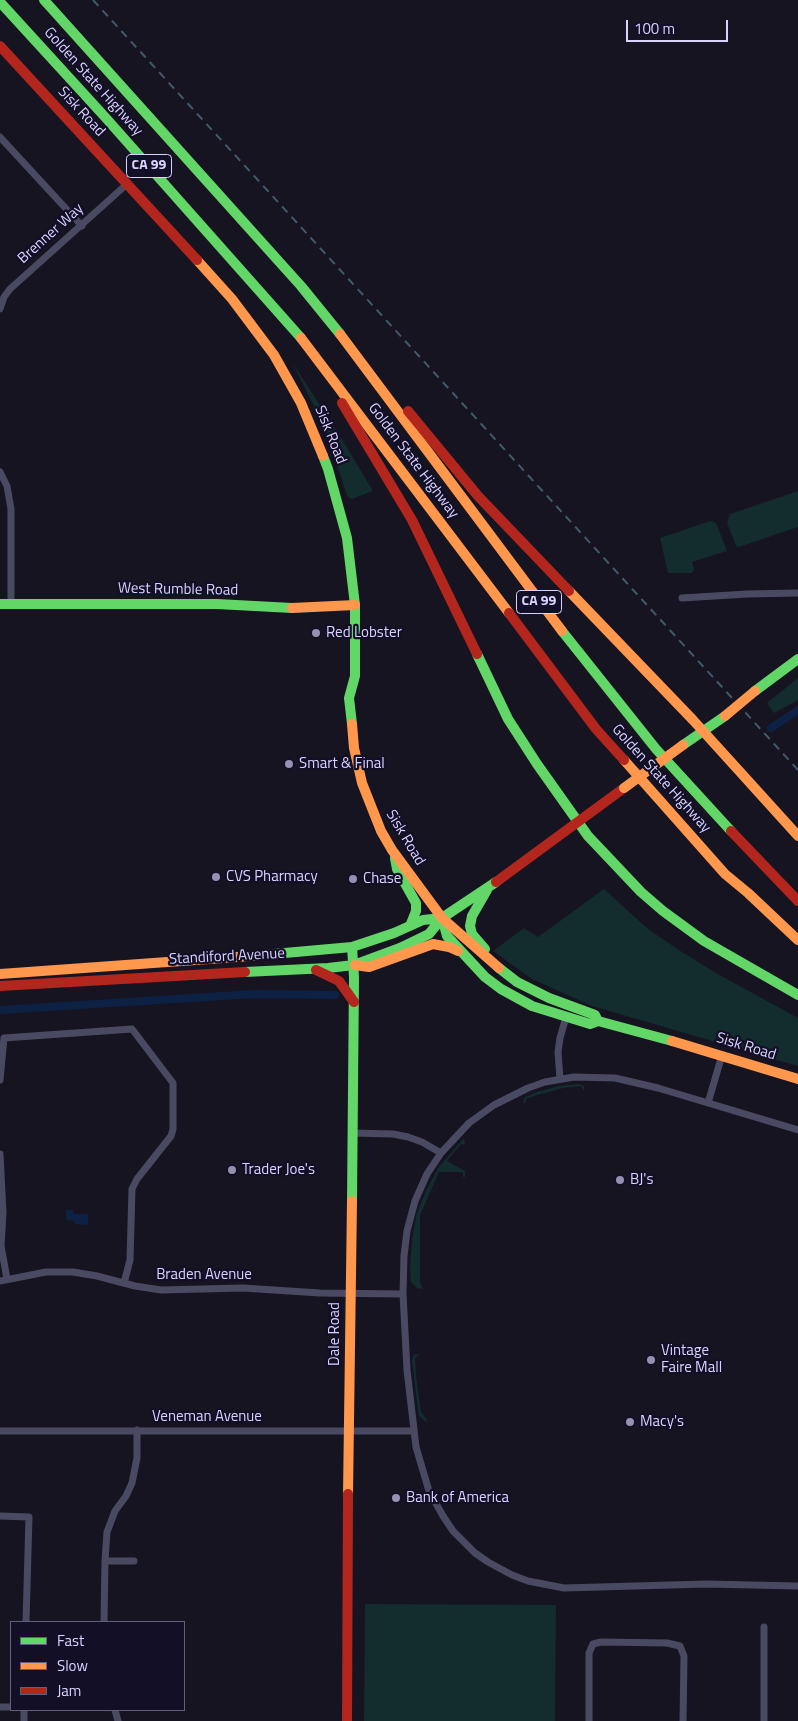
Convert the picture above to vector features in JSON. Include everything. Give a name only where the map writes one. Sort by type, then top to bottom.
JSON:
[{"type":"main road","name":"Golden State Highway","points":[[44,0],[301,286],[355,353],[522,579],[615,699],[697,795],[798,901]]},
{"type":"main road","name":"Golden State Highway","points":[[0,2],[295,331],[596,729],[725,874],[798,940]]},
{"type":"main road","name":"Sisk Road","points":[[0,46],[242,311],[267,344],[292,386],[320,448],[338,500],[347,538],[355,605],[356,676],[349,698],[354,748],[362,783],[370,805],[381,831],[395,854],[442,918],[487,960],[517,982],[549,998],[596,1015],[598,1021]]},
{"type":"main road","points":[[301,286],[361,349],[439,451],[478,496],[703,731],[798,836]]},
{"type":"main road","points":[[295,331],[399,498],[508,718],[537,764],[588,836],[617,868],[663,911],[704,941],[798,995]]},
{"type":"main road","name":"West Rumble Road","points":[[0,604],[217,604],[288,608],[355,605]]},
{"type":"main road","name":"Standiford Avenue","points":[[0,986],[354,965],[400,948],[429,934],[442,918],[490,887],[724,716],[798,659]]},
{"type":"main road","points":[[395,854],[397,869],[416,903],[416,911],[410,926]]},
{"type":"main road","points":[[490,887],[472,916],[470,926],[472,934],[481,946],[502,964],[549,998]]},
{"type":"main road","name":"Sisk Road","points":[[442,918],[447,936],[485,977],[501,989],[532,1006],[590,1024],[598,1021],[798,1079]]},
{"type":"main road","name":"Standiford Avenue","points":[[0,974],[229,958],[352,947],[394,933],[423,920],[442,918]]},
{"type":"main road","points":[[354,965],[369,967],[435,944],[449,947],[464,955]]},
{"type":"main road","name":"Dale Road","points":[[347,1721],[354,1002],[352,947]]},
{"type":"main road","points":[[313,968],[339,981],[354,1002]]},
{"type":"street","points":[[0,137],[82,226]]},
{"type":"street","name":"Brenner Way","points":[[0,309],[2,294],[82,226],[127,184]]},
{"type":"street","points":[[0,472],[7,486],[11,509],[11,604]]},
{"type":"street","points":[[682,598],[798,592]]},
{"type":"street","points":[[560,1079],[559,1045],[566,1017]]},
{"type":"street","points":[[0,1080],[4,1038],[132,1029],[172,1083],[173,1129],[171,1136],[137,1179],[132,1189],[130,1260],[124,1283]]},
{"type":"street","points":[[708,1103],[722,1056]]},
{"type":"street","points":[[798,1130],[641,1083],[615,1078],[560,1079],[528,1088],[494,1105],[465,1126],[441,1153],[420,1187],[408,1224],[404,1256],[403,1294],[406,1357],[416,1447],[429,1491],[450,1526],[465,1543],[488,1562],[521,1579],[548,1586],[572,1588],[706,1584],[798,1586]]},
{"type":"street","points":[[352,1133],[393,1134],[408,1137],[422,1142],[441,1153]]},
{"type":"street","points":[[0,1154],[3,1213],[1,1246],[3,1280]]},
{"type":"street","name":"Braden Avenue","points":[[3,1280],[46,1272],[73,1272],[161,1290],[243,1288],[350,1294],[403,1294]]},
{"type":"street","points":[[104,1621],[106,1542],[110,1522],[115,1511],[126,1496],[136,1470],[137,1430]]},
{"type":"street","name":"Veneman Avenue","points":[[0,1431],[414,1431]]},
{"type":"street","points":[[0,1516],[28,1517],[26,1621]]},
{"type":"street","points":[[105,1561],[134,1561]]},
{"type":"street","points":[[764,1627],[764,1721]]},
{"type":"street","points":[[589,1721],[589,1653],[593,1644],[601,1642],[667,1643],[680,1646],[684,1656],[683,1721]]},
{"type":"green space","points":[[292,362],[373,491],[352,499],[347,496],[332,449],[314,406]]},
{"type":"green space","points":[[798,491],[798,527],[739,547],[736,546],[727,523],[730,514]]},
{"type":"green space","points":[[710,521],[716,523],[727,551],[692,562],[694,569],[692,573],[668,573],[660,538]]},
{"type":"green space","points":[[798,678],[798,700],[774,713],[767,703]]},
{"type":"green space","points":[[604,889],[648,929],[682,952],[798,1018],[798,1066],[592,1006],[532,979],[493,951],[524,928],[538,937]]},
{"type":"green space","points":[[579,1084],[584,1086],[584,1091],[581,1086],[563,1088],[526,1099],[525,1104],[523,1102],[525,1097],[537,1092],[559,1086]]},
{"type":"green space","points":[[464,1138],[465,1145],[461,1144],[447,1161],[465,1171],[465,1177],[463,1177],[463,1172],[439,1172],[420,1215],[420,1283],[423,1289],[417,1288],[411,1282],[410,1268],[412,1239],[417,1213],[438,1168]]},
{"type":"green space","points":[[415,1354],[419,1355],[415,1358],[416,1376],[421,1412],[427,1420],[426,1422],[419,1416],[412,1360]]},
{"type":"green space","points":[[365,1604],[556,1605],[555,1721],[364,1721]]},
{"type":"water","points":[[66,1210],[73,1210],[74,1214],[88,1214],[88,1225],[75,1224],[75,1221],[66,1220]]},
{"type":"waterway","points":[[771,728],[798,710]]},
{"type":"waterway","points":[[0,1010],[254,994],[335,995]]},
{"type":"railway","points":[[93,0],[798,770]]},
{"type":"traffic: fast","points":[[44,0],[301,286],[340,334]]},
{"type":"traffic: fast","points":[[0,2],[301,338]]},
{"type":"traffic: fast","points":[[323,456],[347,538],[355,605],[355,676],[349,698],[352,724]]},
{"type":"traffic: fast","points":[[0,604],[217,604],[292,608]]},
{"type":"traffic: fast","points":[[562,631],[656,749],[731,831]]},
{"type":"traffic: fast","points":[[477,654],[508,719],[588,836],[641,892],[663,911],[704,941],[798,995]]},
{"type":"traffic: fast","points":[[755,691],[798,659]]},
{"type":"traffic: fast","points":[[683,745],[725,716]]},
{"type":"traffic: fast","points":[[395,858],[397,869],[416,903],[416,911],[410,926]]},
{"type":"traffic: fast","points":[[245,972],[354,965],[400,948],[429,934],[442,918],[496,882]]},
{"type":"traffic: fast","points":[[485,949],[472,934],[470,926],[472,916],[487,890]]},
{"type":"traffic: fast","points":[[442,918],[447,936],[485,977],[501,989],[532,1006],[590,1024],[598,1021],[672,1041]]},
{"type":"traffic: fast","points":[[251,956],[352,947],[394,933],[423,920],[442,918]]},
{"type":"traffic: fast","points":[[352,947],[354,977],[352,1201]]},
{"type":"traffic: fast","points":[[499,968],[517,982],[549,998],[595,1015],[598,1021]]},
{"type":"traffic: slow","points":[[197,260],[232,299],[274,355],[301,403],[323,456]]},
{"type":"traffic: slow","points":[[340,334],[562,631]]},
{"type":"traffic: slow","points":[[301,338],[509,613]]},
{"type":"traffic: slow","points":[[569,591],[693,720],[798,836]]},
{"type":"traffic: slow","points":[[292,608],[355,605]]},
{"type":"traffic: slow","points":[[725,716],[755,691]]},
{"type":"traffic: slow","points":[[352,724],[354,748],[362,783],[381,831],[392,850],[442,918],[499,968]]},
{"type":"traffic: slow","points":[[624,788],[683,745]]},
{"type":"traffic: slow","points":[[624,760],[725,874],[798,940]]},
{"type":"traffic: slow","points":[[355,965],[369,967],[433,944],[458,951]]},
{"type":"traffic: slow","points":[[0,974],[251,956]]},
{"type":"traffic: slow","points":[[672,1041],[798,1079]]},
{"type":"traffic: slow","points":[[348,1494],[352,1201]]},
{"type":"traffic: jam","points":[[0,46],[197,260]]},
{"type":"traffic: jam","points":[[342,403],[412,520],[477,654]]},
{"type":"traffic: jam","points":[[408,411],[478,496],[569,591]]},
{"type":"traffic: jam","points":[[509,613],[596,729],[624,760]]},
{"type":"traffic: jam","points":[[496,882],[624,788]]},
{"type":"traffic: jam","points":[[731,831],[798,901]]},
{"type":"traffic: jam","points":[[316,970],[339,981],[354,1002]]},
{"type":"traffic: jam","points":[[0,986],[245,972]]},
{"type":"traffic: jam","points":[[347,1721],[348,1494]]},
{"type":"place","name":"Red Lobster","points":[[316,633]]},
{"type":"place","name":"Smart & Final","points":[[289,764]]},
{"type":"place","name":"CVS Pharmacy","points":[[216,877]]},
{"type":"place","name":"Chase","points":[[353,879]]},
{"type":"place","name":"Trader Joe's","points":[[232,1170]]},
{"type":"place","name":"BJ's","points":[[620,1180]]},
{"type":"place","name":"Vintage Faire Mall","points":[[651,1360]]},
{"type":"place","name":"Macy's","points":[[630,1422]]},
{"type":"place","name":"Bank of America","points":[[396,1498]]}]
